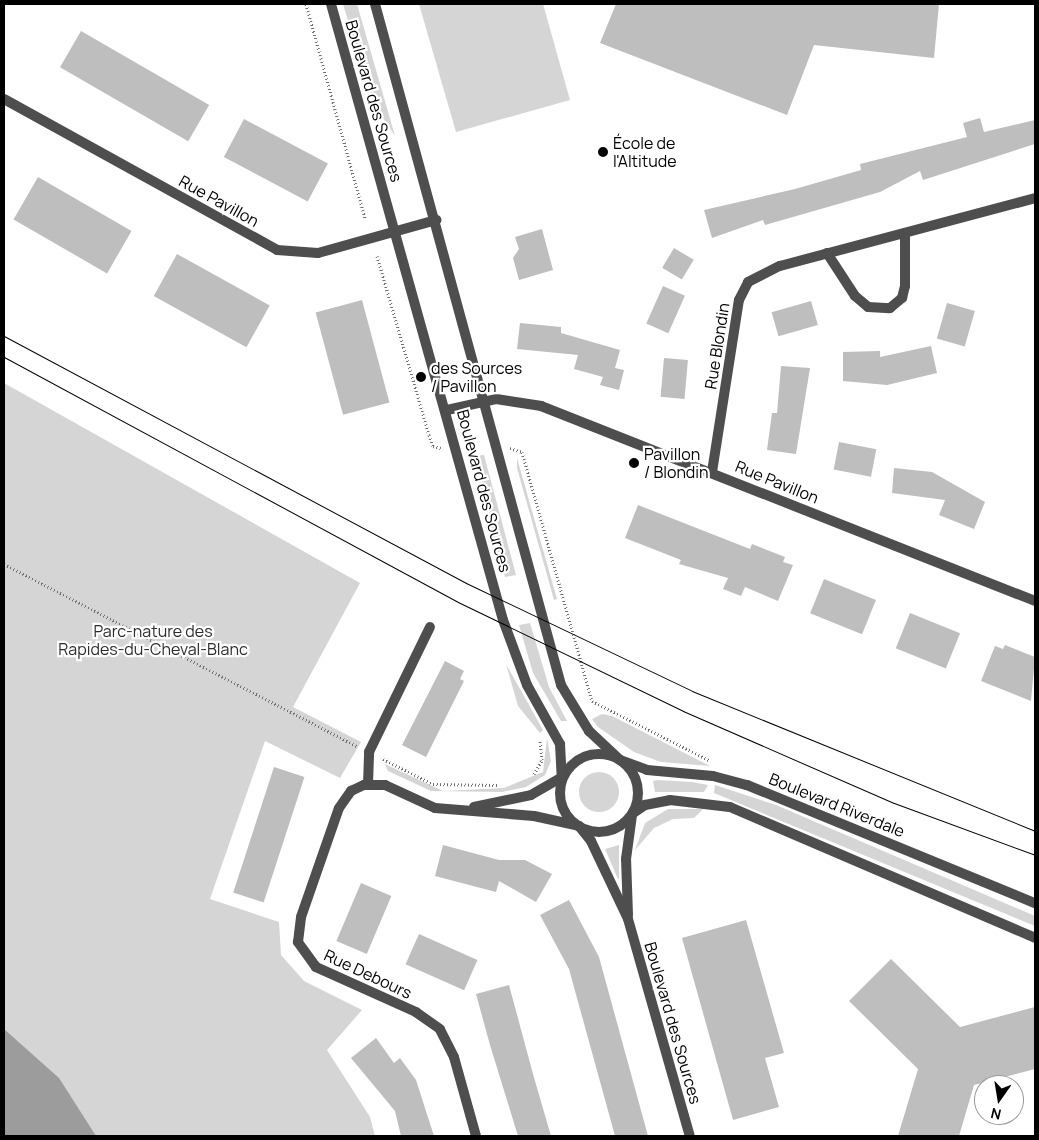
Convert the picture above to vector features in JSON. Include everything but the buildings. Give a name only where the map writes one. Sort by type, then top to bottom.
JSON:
[{"type":"street","name":"Boulevard des Sources","points":[[331,4],[508,635],[526,684],[560,744],[562,776]]},
{"type":"street","name":"Boulevard des Sources","points":[[375,4],[436,220],[561,685],[580,719],[620,760]]},
{"type":"street","name":"Rue Pavillon","points":[[4,99],[277,250],[318,253],[436,220]]},
{"type":"street","name":"Rue Blondin","points":[[712,472],[739,300],[748,282],[780,266],[1035,198]]},
{"type":"street","points":[[827,253],[855,296],[868,307],[890,308],[902,298],[905,286],[905,233]]},
{"type":"street","name":"Rue Pavillon","points":[[446,410],[484,400],[541,406],[1035,601]]},
{"type":"street","points":[[430,627],[369,752],[368,784],[386,785],[430,807],[464,808],[578,826],[604,832],[620,827],[632,814],[645,805],[670,800],[725,806],[1035,938]]},
{"type":"street","points":[[464,808],[531,795],[562,776],[585,756],[598,753],[620,760],[638,787],[632,814]]},
{"type":"street","name":"Boulevard Riverdale","points":[[620,760],[647,770],[713,776],[747,785],[1035,903]]},
{"type":"street","points":[[562,776],[562,805],[578,826]]},
{"type":"street","name":"Rue Debours","points":[[368,784],[353,790],[339,808],[301,917],[298,942],[316,968],[416,1012],[440,1030],[454,1058],[476,1136]]},
{"type":"street","name":"Boulevard des Sources","points":[[628,919],[626,859],[632,814]]},
{"type":"street","name":"Boulevard des Sources","points":[[578,826],[591,841],[628,919],[690,1136]]},
{"type":"path","points":[[306,4],[365,218]]},
{"type":"path","name":"Boulevard des Sources","points":[[376,256],[429,435],[433,446],[441,448]]},
{"type":"path","points":[[517,448],[595,704],[715,762]]},
{"type":"path","points":[[4,564],[358,747]]},
{"type":"path","points":[[531,776],[542,760],[539,738]]},
{"type":"path","points":[[383,758],[433,784],[504,785]]},
{"type":"green space","points":[[343,4],[357,4],[395,136],[373,103]]},
{"type":"green space","points":[[419,4],[543,4],[570,100],[456,132]]},
{"type":"green space","name":"Parc-nature des Rapides-du-Cheval-Blanc","points":[[4,383],[360,583],[293,707],[361,742],[340,778],[265,741],[210,899],[279,922],[281,955],[304,981],[362,1010],[327,1050],[370,1117],[375,1136],[4,1136]]},
{"type":"green space","points":[[484,455],[516,575],[505,577],[483,501],[476,456]]},
{"type":"green space","points":[[517,458],[557,599],[554,600],[517,468]]},
{"type":"green space","points":[[530,623],[549,687],[567,721],[561,721],[533,673],[519,625]]},
{"type":"green space","points":[[506,664],[543,730],[540,733],[518,706]]},
{"type":"green space","points":[[602,714],[612,716],[710,766],[661,762],[634,752],[598,727],[592,719]]},
{"type":"green space","points":[[547,738],[551,761],[545,775],[526,787],[502,792],[431,791],[388,771],[385,764],[443,791],[504,788],[543,772]]},
{"type":"green space","points":[[599,772],[613,778],[619,792],[613,806],[599,812],[585,806],[579,792],[585,778]]},
{"type":"green space","points":[[653,781],[708,785],[704,792],[655,792]]},
{"type":"green space","points":[[715,785],[776,805],[1035,916],[1035,926],[714,793]]},
{"type":"green space","points":[[668,809],[703,809],[694,818],[673,819],[654,828],[635,850],[645,823]]},
{"type":"green space","points":[[619,845],[619,879],[618,879],[605,849]]},
{"type":"shaded area","points":[[4,1029],[59,1078],[96,1136],[4,1136]]},
{"type":"tram line","points":[[4,336],[466,583],[692,691],[1035,831]]},
{"type":"tram line","points":[[4,357],[460,603],[683,711],[894,803],[1035,855]]},
{"type":"place","name":"École de l'Altitude","points":[[603,152]]},
{"type":"place","name":"des Sources / Pavillon","points":[[421,377]]},
{"type":"place","name":"Pavillon / Blondin","points":[[634,463]]}]
